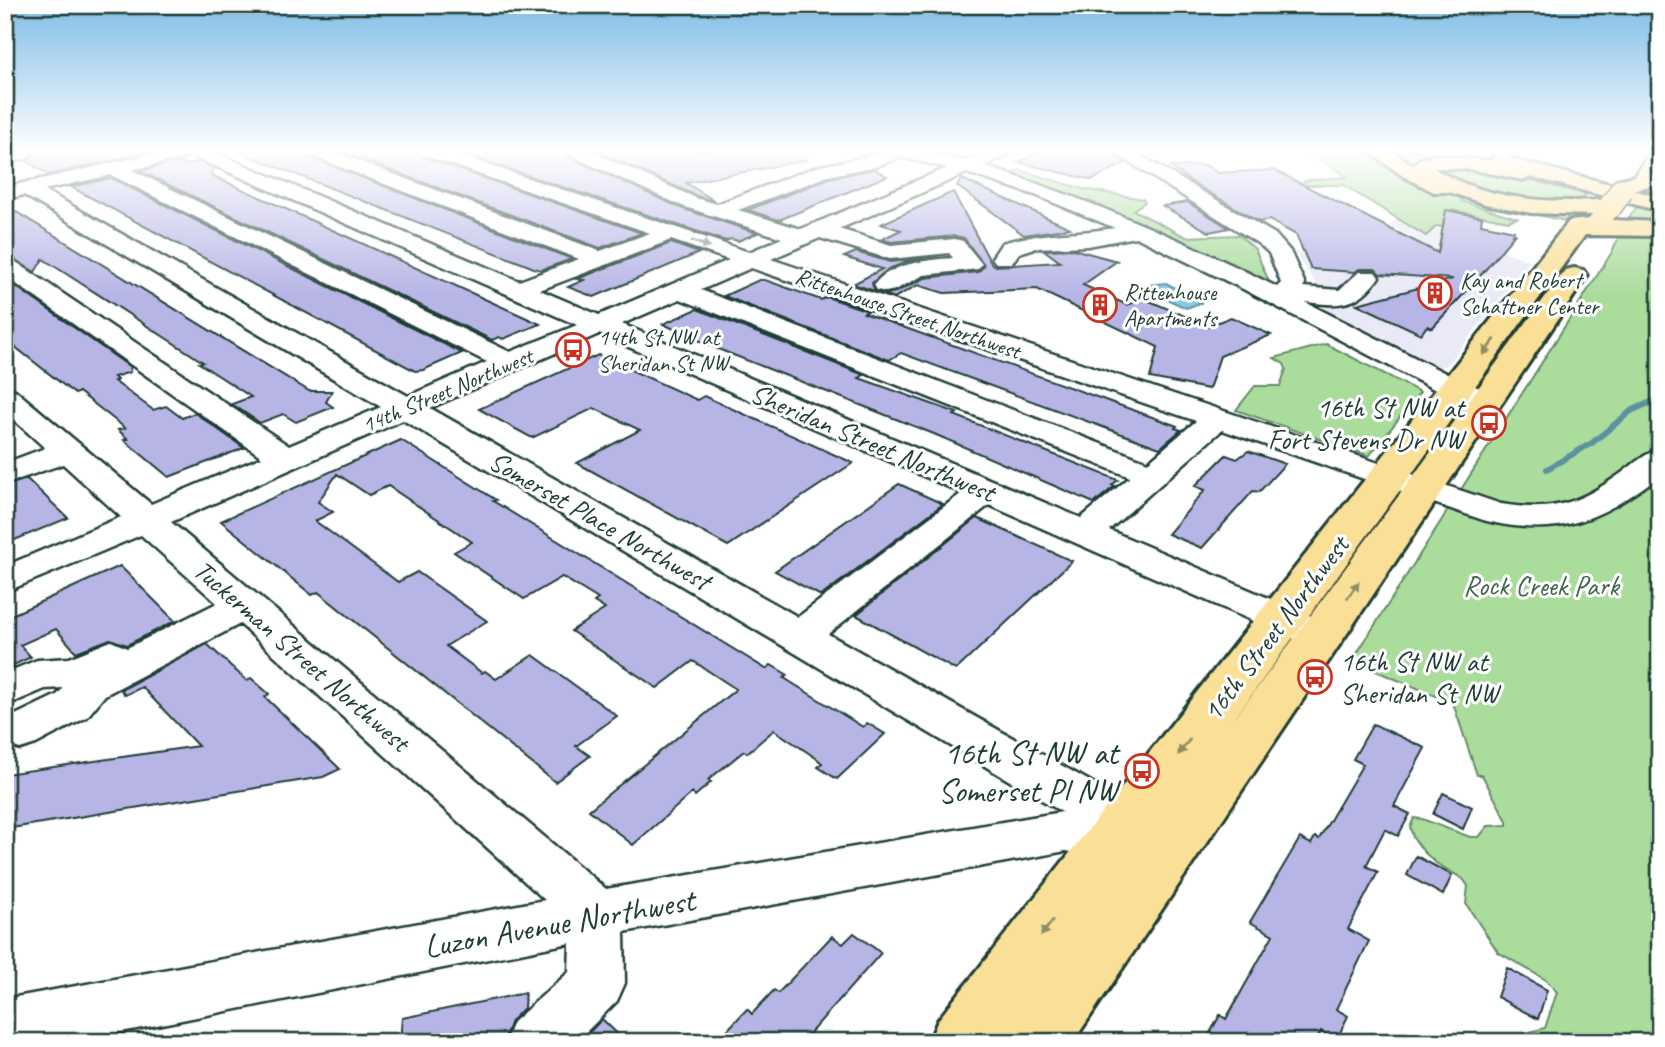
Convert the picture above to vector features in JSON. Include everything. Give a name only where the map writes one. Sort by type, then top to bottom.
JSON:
[{"type":"main road","points":[[1474,199],[1559,225],[1613,202]]},
{"type":"main road","points":[[1492,199],[1507,204],[1560,210],[1634,199]]},
{"type":"main road","points":[[1606,199],[1660,229]]},
{"type":"main road","points":[[1615,199],[1660,211]]},
{"type":"main road","name":"16th Street Northwest","points":[[961,1042],[1137,852],[1472,395],[1577,229],[1617,199]]},
{"type":"main road","points":[[1640,199],[1660,204]]},
{"type":"main road","name":"16th Street Northwest","points":[[1035,1042],[1137,852]]},
{"type":"street","name":"Somerset Place Northwest","points":[[30,199],[407,407],[1099,810],[1137,852]]},
{"type":"street","points":[[176,199],[510,363]]},
{"type":"street","name":"Sheridan Street Northwest","points":[[308,199],[1301,627]]},
{"type":"street","points":[[442,199],[600,259]]},
{"type":"street","name":"Rittenhouse Street Northwest","points":[[570,199],[1505,516],[1535,520],[1563,518],[1581,513],[1608,498],[1660,459]]},
{"type":"street","points":[[684,199],[718,211],[890,252],[955,246],[970,264],[919,268],[897,261],[890,252]]},
{"type":"street","points":[[718,211],[750,199]]},
{"type":"street","name":"14th Street Northwest","points":[[5,580],[891,199]]},
{"type":"street","points":[[1068,199],[1283,296],[1472,395]]},
{"type":"street","points":[[1210,199],[1267,239],[1279,251],[1293,284],[1283,296]]},
{"type":"street","points":[[1250,228],[1275,229]]},
{"type":"street","points":[[1004,258],[1010,248],[1033,242],[1088,239],[1139,230]]},
{"type":"street","points":[[519,289],[670,233]]},
{"type":"street","points":[[5,265],[286,459]]},
{"type":"street","points":[[887,285],[919,268]]},
{"type":"street","points":[[1283,296],[1347,296],[1367,276]]},
{"type":"street","points":[[680,290],[1153,475]]},
{"type":"street","name":"Tuckerman Street Northwest","points":[[5,396],[597,914]]},
{"type":"street","points":[[1085,533],[1217,419]]},
{"type":"street","points":[[5,474],[67,451]]},
{"type":"street","points":[[799,636],[986,491]]},
{"type":"street","points":[[5,691],[37,675],[76,672],[239,600]]},
{"type":"street","points":[[20,732],[72,706],[90,684],[239,600]]},
{"type":"street","name":"Luzon Avenue Northwest","points":[[5,1027],[597,914],[1066,831],[1137,852]]},
{"type":"street","points":[[534,1042],[597,983],[597,914]]},
{"type":"shaded area","points":[[1398,219],[1439,227],[1530,261],[1446,366],[1438,366],[1328,312],[1317,285],[1294,252],[1318,256],[1411,246],[1417,240],[1389,225]]},
{"type":"green space","points":[[1078,199],[1143,199],[1145,202],[1133,210],[1186,237],[1239,235],[1255,249],[1270,284],[1265,286]]},
{"type":"green space","points":[[1366,199],[1462,199],[1461,201],[1517,218],[1508,221],[1452,210],[1443,220],[1463,224],[1448,228],[1437,226],[1426,236]]},
{"type":"green space","points":[[1482,199],[1583,199],[1565,221]]},
{"type":"green space","name":"Rock Creek Park","points":[[1642,199],[1660,199],[1660,1042],[1526,1042],[1529,1032],[1545,1028],[1557,992],[1546,980],[1498,952],[1466,904],[1468,886],[1463,879],[1436,863],[1424,852],[1413,837],[1410,827],[1414,818],[1422,819],[1470,837],[1479,837],[1488,826],[1507,825],[1507,821],[1482,775],[1477,775],[1453,703],[1352,661],[1612,252],[1626,222]]},
{"type":"green space","points":[[1326,344],[1420,392],[1369,456],[1236,410],[1255,386],[1280,386],[1286,369],[1284,364],[1274,358]]},
{"type":"water","points":[[1166,283],[1201,303],[1186,308],[1145,289],[1149,285]]},
{"type":"building","points":[[93,199],[153,199],[462,353],[415,371]]},
{"type":"building","points":[[198,199],[264,199],[540,324],[503,339],[499,337],[492,340]]},
{"type":"building","points":[[358,199],[417,199],[572,259],[541,270]]},
{"type":"building","points":[[468,199],[544,199],[642,233],[600,248]]},
{"type":"building","points":[[599,199],[661,199],[757,233],[738,241],[726,241]]},
{"type":"building","points":[[777,199],[831,199],[779,220],[748,210]]},
{"type":"building","name":"Rittenhouse Apartments","points":[[938,199],[957,199],[991,263],[996,266],[1060,262],[1044,250],[1073,249],[1117,261],[1083,285],[1127,305],[1145,299],[1208,326],[1231,317],[1271,335],[1220,356],[1209,389],[1150,378],[1158,347],[1037,289],[944,293],[918,285],[894,298],[885,294],[896,292],[925,278],[978,272],[984,266],[964,238],[955,236],[891,242],[882,239],[901,230],[881,224]]},
{"type":"building","points":[[975,199],[1006,199],[1070,228],[1024,235]]},
{"type":"building","points":[[1220,199],[1331,199],[1438,253],[1446,210],[1482,217],[1481,224],[1514,231],[1512,234],[1515,234],[1432,328],[1427,326],[1421,334],[1357,304],[1453,279],[1380,274],[1375,269],[1359,269],[1355,272],[1311,269],[1296,235],[1269,220],[1259,222]]},
{"type":"building","points":[[1187,202],[1229,228],[1209,232],[1163,206]]},
{"type":"building","points":[[5,205],[309,391],[332,391],[326,402],[333,407],[296,422],[283,414],[260,423],[232,404],[251,397],[199,363],[203,362],[43,259],[35,272],[5,254],[5,238],[13,236],[5,231]]},
{"type":"building","points":[[671,243],[699,253],[594,297],[568,287],[584,280],[577,279]]},
{"type":"building","points":[[856,252],[890,262],[938,257],[909,261],[888,269],[872,283],[875,291],[853,284],[882,269],[844,257]]},
{"type":"building","points":[[759,280],[821,300],[827,297],[868,311],[864,313],[1177,426],[1175,428],[1181,430],[1160,448],[901,353],[889,360],[724,296]]},
{"type":"building","points":[[15,286],[130,367],[130,372],[114,377],[117,380],[114,381],[153,410],[166,406],[182,418],[195,413],[244,448],[169,477],[124,440],[128,439],[118,430],[125,428],[79,392],[75,394],[5,339],[5,289]]},
{"type":"building","points":[[697,309],[864,375],[859,378],[957,413],[954,415],[1118,480],[1112,485],[1115,486],[1094,503],[934,434],[718,349],[663,324]]},
{"type":"building","points":[[598,355],[697,400],[704,396],[853,463],[728,546],[577,463],[640,430],[594,408],[532,438],[479,409]]},
{"type":"building","points":[[401,440],[496,500],[493,501],[766,669],[771,665],[788,675],[784,678],[863,727],[867,723],[885,734],[837,779],[818,767],[822,763],[816,758],[774,730],[708,780],[711,782],[695,796],[692,793],[633,845],[589,810],[736,689],[693,661],[657,688],[571,631],[605,609],[594,602],[598,599],[562,577],[524,599],[454,552],[472,542],[388,486],[369,495],[337,474],[318,502],[333,512],[315,521],[398,582],[417,572],[487,621],[446,646],[482,673],[485,671],[496,679],[533,655],[617,716],[576,746],[590,756],[555,782],[318,592],[312,595],[221,521]]},
{"type":"building","points":[[1248,451],[1285,464],[1259,492],[1253,491],[1202,548],[1168,534],[1205,490],[1195,486],[1226,455],[1237,459]]},
{"type":"building","points":[[27,479],[68,518],[5,544],[5,486]]},
{"type":"building","points":[[899,484],[943,504],[821,596],[775,571]]},
{"type":"building","points":[[977,518],[1072,561],[956,670],[856,615]]},
{"type":"building","points":[[120,566],[175,621],[127,645],[110,639],[76,652],[56,629],[20,645],[31,657],[5,669],[5,618]]},
{"type":"building","points":[[207,644],[247,681],[251,678],[269,694],[265,697],[340,769],[323,777],[5,829],[5,774],[198,746],[142,687],[125,695],[121,690]]},
{"type":"building","points":[[1373,724],[1425,748],[1394,806],[1410,814],[1398,836],[1385,829],[1366,866],[1378,872],[1348,929],[1369,941],[1336,1009],[1348,1016],[1336,1041],[1321,1031],[1316,1042],[1205,1042],[1220,1015],[1226,1019],[1273,935],[1250,922],[1300,838],[1311,844],[1315,837],[1319,839],[1363,764],[1353,759]]},
{"type":"building","points":[[1443,793],[1472,807],[1463,829],[1433,814]]},
{"type":"building","points":[[1416,856],[1452,875],[1443,895],[1407,875]]},
{"type":"building","points":[[854,933],[881,953],[802,1042],[716,1042],[747,1009],[752,1014],[774,990],[778,993],[832,936],[843,944]]},
{"type":"building","points":[[1507,968],[1547,990],[1538,1019],[1497,997]]},
{"type":"building","points":[[525,993],[524,1008],[511,1021],[503,1042],[400,1042],[402,1018]]},
{"type":"building","points":[[602,1019],[626,1042],[580,1042]]},
{"type":"waterway","points":[[1547,469],[1592,443],[1631,411],[1660,398]]},
{"type":"place","name":"Kay and Robert Schattner Center","points":[[1435,293]]},
{"type":"place","name":"Rittenhouse Apartments","points":[[1100,305]]},
{"type":"place","name":"14th St NW at Sheridan St NW","points":[[573,350]]},
{"type":"place","name":"16th St NW at Fort Stevens Dr NW","points":[[1489,423]]},
{"type":"place","name":"16th St NW at Sheridan St NW","points":[[1315,677]]},
{"type":"place","name":"16th St NW at Somerset Pl NW","points":[[1142,771]]}]
